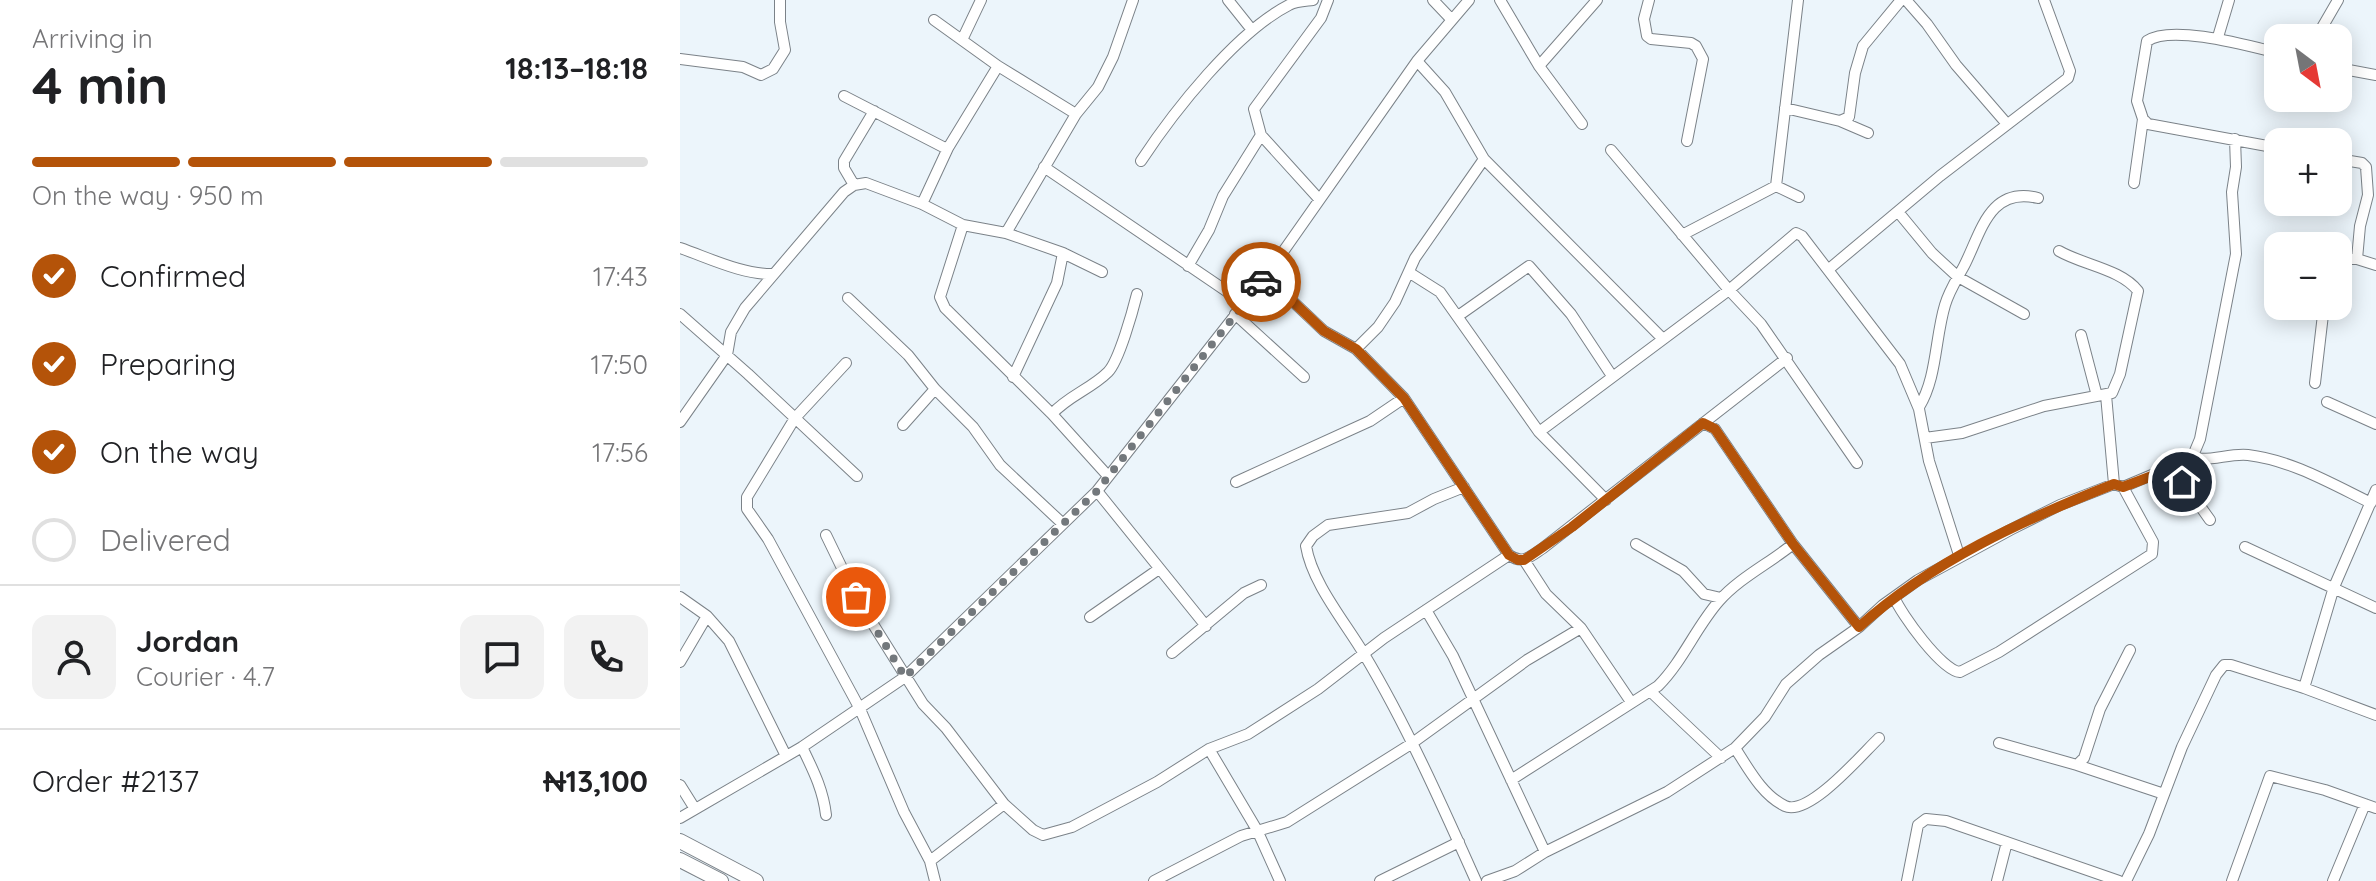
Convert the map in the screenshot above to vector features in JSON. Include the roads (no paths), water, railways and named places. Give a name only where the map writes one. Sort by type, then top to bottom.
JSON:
[{"type":"main road","points":[[680,841],[756,881]]},
{"type":"main road","points":[[680,860],[712,879]]},
{"type":"street","points":[[680,59],[743,67],[761,75],[773,69],[785,50],[780,0]]},
{"type":"street","points":[[962,40],[981,0]]},
{"type":"street","points":[[1006,233],[1076,114],[1098,87],[1133,0]]},
{"type":"street","points":[[1228,0],[1252,30]]},
{"type":"street","points":[[1141,161],[1165,125],[1252,30],[1291,3],[1313,0]]},
{"type":"street","points":[[1319,199],[1261,135],[1254,109],[1321,18],[1328,0]]},
{"type":"street","points":[[1433,0],[1452,20]]},
{"type":"street","points":[[680,818],[802,747],[905,677],[1097,491],[1266,276],[1417,61],[1469,0]]},
{"type":"street","points":[[1500,0],[1539,66],[1582,124]]},
{"type":"street","points":[[1539,66],[1597,0]]},
{"type":"street","points":[[1649,0],[1644,19],[1647,36],[1691,43],[1703,59],[1687,141]]},
{"type":"street","points":[[1776,186],[1798,0]]},
{"type":"street","points":[[1829,269],[2068,78],[2070,74],[2044,0]]},
{"type":"street","points":[[2218,37],[2229,0]]},
{"type":"street","points":[[2324,24],[2338,0]]},
{"type":"street","points":[[1840,121],[1849,117],[1855,73],[1863,46],[1908,1],[1956,65],[2007,124]]},
{"type":"street","points":[[934,20],[998,66],[1076,114]]},
{"type":"street","points":[[2134,183],[2143,119],[2137,101],[2147,41],[2156,36],[2218,37],[2264,49]]},
{"type":"street","points":[[1417,61],[1445,92],[1484,159],[1662,338]]},
{"type":"street","points":[[922,204],[947,149],[998,66]]},
{"type":"street","points":[[2352,71],[2376,75]]},
{"type":"street","points":[[844,96],[947,149]]},
{"type":"street","points":[[1785,108],[1840,121],[1868,133]]},
{"type":"street","points":[[854,185],[844,168],[844,161],[874,111]]},
{"type":"street","points":[[2143,119],[2148,124],[2264,145]]},
{"type":"street","points":[[1188,266],[1209,230],[1223,196],[1261,135]]},
{"type":"street","points":[[2192,458],[2200,439],[2236,254],[2232,192],[2236,167],[2235,139]]},
{"type":"street","points":[[1611,150],[1729,290],[1750,310],[1787,358],[1857,463]]},
{"type":"street","points":[[1356,349],[1378,327],[1410,273],[1415,258],[1484,159]]},
{"type":"street","points":[[2352,161],[2376,162]]},
{"type":"street","points":[[2357,259],[2360,226],[2368,195],[2366,167],[2362,163]]},
{"type":"street","points":[[1044,167],[1244,303]]},
{"type":"street","points":[[680,422],[727,355],[731,332],[738,320],[844,192],[854,185],[866,183],[922,204],[963,225],[1006,233],[1063,253],[1102,272]]},
{"type":"street","points":[[1776,186],[1799,197]]},
{"type":"street","points":[[1682,235],[1776,186]]},
{"type":"street","points":[[1919,407],[1928,390],[1945,302],[1988,215],[2015,196],[2038,198]]},
{"type":"street","points":[[1899,213],[1932,253],[1958,277],[2024,314]]},
{"type":"street","points":[[963,225],[940,297],[945,308],[1052,414],[1108,476]]},
{"type":"street","points":[[1539,432],[1729,290],[1796,233],[1829,269],[1900,364],[1919,407],[1941,501],[1959,555]]},
{"type":"street","points":[[680,248],[733,266],[774,274]]},
{"type":"street","points":[[1925,438],[1962,433],[2044,406],[2102,396],[2116,387],[2138,291],[2121,277],[2076,261],[2059,251]]},
{"type":"street","points":[[1013,377],[1057,283],[1063,253]]},
{"type":"street","points":[[2352,259],[2376,265]]},
{"type":"street","points":[[1458,316],[1529,266],[1571,314],[1612,376]]},
{"type":"street","points":[[1410,273],[1440,292],[1539,432],[1606,500]]},
{"type":"street","points":[[1266,276],[1324,331],[1356,349],[1404,398],[1509,555],[1518,560],[1524,560],[1572,527],[1787,358]]},
{"type":"street","points":[[1052,414],[1062,402],[1110,370],[1137,294]]},
{"type":"street","points":[[848,298],[908,355],[935,389],[973,427],[1000,465],[1063,524]]},
{"type":"street","points":[[680,314],[857,476]]},
{"type":"street","points":[[1235,314],[1304,377]]},
{"type":"street","points":[[2315,383],[2322,320]]},
{"type":"street","points":[[1894,597],[1899,610],[1912,627],[1950,669],[1960,672],[1999,652],[2152,554],[2153,542],[2119,486],[2102,396],[2081,335]]},
{"type":"street","points":[[846,363],[795,418],[747,497],[747,509],[768,539],[860,709],[904,812],[930,861],[935,881]]},
{"type":"street","points":[[903,425],[935,389]]},
{"type":"street","points":[[1236,482],[1370,421],[1404,398]]},
{"type":"street","points":[[2327,402],[2376,424]]},
{"type":"street","points":[[1715,429],[1716,412]]},
{"type":"street","points":[[1703,423],[1715,429],[1793,544],[1859,627]]},
{"type":"street","points":[[1487,881],[1517,876],[1545,852],[1667,792],[1721,758],[1765,717],[1786,684],[1894,597],[1959,555],[2060,505],[2173,468],[2192,458],[2203,460],[2230,455],[2269,460],[2305,471],[2371,503]]},
{"type":"street","points":[[2173,468],[2210,520]]},
{"type":"street","points":[[1464,487],[1408,513],[1328,525],[1313,536],[1306,546],[1334,608],[1364,655],[1411,744],[1476,881]]},
{"type":"street","points":[[2304,688],[2334,587],[2376,490]]},
{"type":"street","points":[[1097,491],[1206,626]]},
{"type":"street","points":[[826,535],[856,597],[923,704],[946,728],[1004,804],[1043,835],[1072,827],[1157,782],[1209,749],[1248,734],[1318,689],[1426,610],[1509,555]]},
{"type":"street","points":[[1636,544],[1683,571],[1704,594],[1721,598]]},
{"type":"street","points":[[1511,780],[1650,691],[1674,670],[1721,598],[1793,544]]},
{"type":"street","points":[[2245,547],[2376,608]]},
{"type":"street","points":[[1524,560],[1546,594],[1581,628],[1631,702]]},
{"type":"street","points":[[1090,617],[1159,569]]},
{"type":"street","points":[[1172,653],[1244,593],[1261,585]]},
{"type":"street","points":[[680,597],[707,616],[729,641],[786,756]]},
{"type":"street","points":[[1426,610],[1453,656],[1545,852]]},
{"type":"street","points":[[680,662],[707,616]]},
{"type":"street","points":[[1154,881],[1241,836],[1287,822],[1411,744],[1527,660],[1581,628]]},
{"type":"street","points":[[2082,764],[2100,709],[2130,650]]},
{"type":"street","points":[[2126,881],[2182,747],[2216,675],[2224,665],[2304,688],[2376,715]]},
{"type":"street","points":[[1650,691],[1721,758]]},
{"type":"street","points":[[1735,748],[1768,793],[1786,807],[1796,808],[1818,797],[1879,738]]},
{"type":"street","points":[[1999,743],[2082,764],[2164,794]]},
{"type":"street","points":[[802,747],[817,776],[826,815]]},
{"type":"street","points":[[1209,749],[1250,820],[1280,881]]},
{"type":"street","points":[[2232,881],[2270,776],[2370,806],[2333,881]]},
{"type":"street","points":[[680,785],[695,809]]},
{"type":"street","points":[[930,861],[1004,804]]},
{"type":"street","points":[[1907,881],[1918,825],[1926,819],[1946,821],[2096,878],[2119,881]]},
{"type":"street","points":[[1380,881],[1459,842]]},
{"type":"street","points":[[1997,881],[2007,842]]}]
